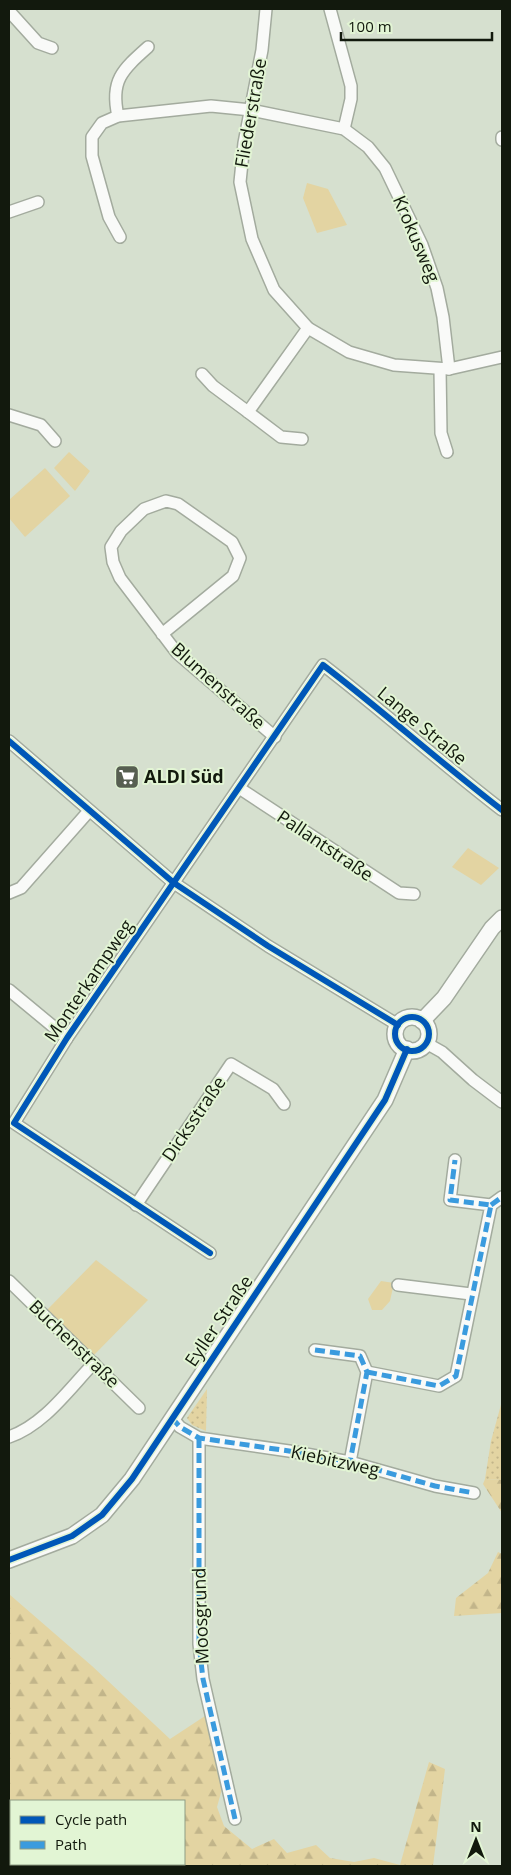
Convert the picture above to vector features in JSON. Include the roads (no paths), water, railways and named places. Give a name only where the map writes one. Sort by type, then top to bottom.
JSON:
[{"type":"main road","points":[[422,1021],[444,998],[492,928],[502,918]]},
{"type":"main road","points":[[410,1017],[422,1021],[428,1029],[426,1043],[416,1050],[406,1049],[401,1046],[395,1037],[398,1025],[405,1018],[410,1017]]},
{"type":"main road","name":"Eyller Straße","points":[[9,1560],[72,1536],[102,1515],[132,1479],[385,1100],[406,1049]]},
{"type":"street","name":"Fliederstraße","points":[[266,9],[262,50],[250,110],[240,182],[252,239],[274,290],[308,328],[349,352],[394,366],[445,368],[502,357]]},
{"type":"street","points":[[330,9],[351,86],[351,99],[344,129]]},
{"type":"street","points":[[9,11],[38,43],[52,48]]},
{"type":"street","points":[[120,237],[110,217],[92,156],[92,137],[102,123],[118,116],[114,90],[119,77],[148,47]]},
{"type":"street","name":"Krokusweg","points":[[118,116],[211,106],[250,110],[344,129],[368,147],[385,168],[422,245],[437,288],[443,316],[445,368]]},
{"type":"street","points":[[9,212],[38,202]]},
{"type":"street","points":[[248,412],[308,328]]},
{"type":"street","points":[[445,368],[441,433],[447,452]]},
{"type":"street","points":[[202,374],[212,386],[281,437],[302,439]]},
{"type":"street","points":[[9,415],[42,425],[55,441]]},
{"type":"street","name":"Blumenstraße","points":[[162,634],[233,576],[240,558],[232,542],[178,504],[166,500],[144,509],[121,531],[112,547],[113,562],[120,578],[162,634],[177,653],[274,737]]},
{"type":"street","name":"Monterkampweg","points":[[210,1253],[12,1126],[67,1038],[323,665]]},
{"type":"street","name":"Lange Straße","points":[[323,665],[395,721],[450,769],[502,810]]},
{"type":"street","points":[[9,741],[174,883],[268,946],[398,1025]]},
{"type":"street","name":"Pallantstraße","points":[[239,788],[399,893],[414,894]]},
{"type":"street","points":[[9,893],[21,888],[89,810]]},
{"type":"street","name":"Monterkampweg","points":[[9,990],[67,1038]]},
{"type":"street","points":[[426,1043],[442,1052],[473,1080],[502,1102]]},
{"type":"street","name":"Dicksstraße","points":[[136,1205],[231,1064],[273,1089],[284,1104]]},
{"type":"street","points":[[455,1160],[450,1200],[491,1205],[502,1197]]},
{"type":"street","points":[[367,1372],[440,1386],[456,1376],[471,1294],[476,1284],[491,1205]]},
{"type":"street","points":[[398,1285],[471,1294]]},
{"type":"street","name":"Buchenstraße","points":[[11,1286],[94,1363],[139,1408]]},
{"type":"street","points":[[315,1350],[360,1356],[367,1372],[350,1462]]},
{"type":"street","points":[[9,1437],[24,1432],[42,1417],[94,1363]]},
{"type":"street","name":"Kiebitzweg","points":[[172,1418],[180,1426],[199,1438],[289,1450],[350,1462],[435,1486],[474,1493]]},
{"type":"street","name":"Moosgrund","points":[[199,1438],[199,1644],[203,1679],[235,1819]]},
{"type":"place","name":"ALDI Süd","points":[[127,777]]}]
